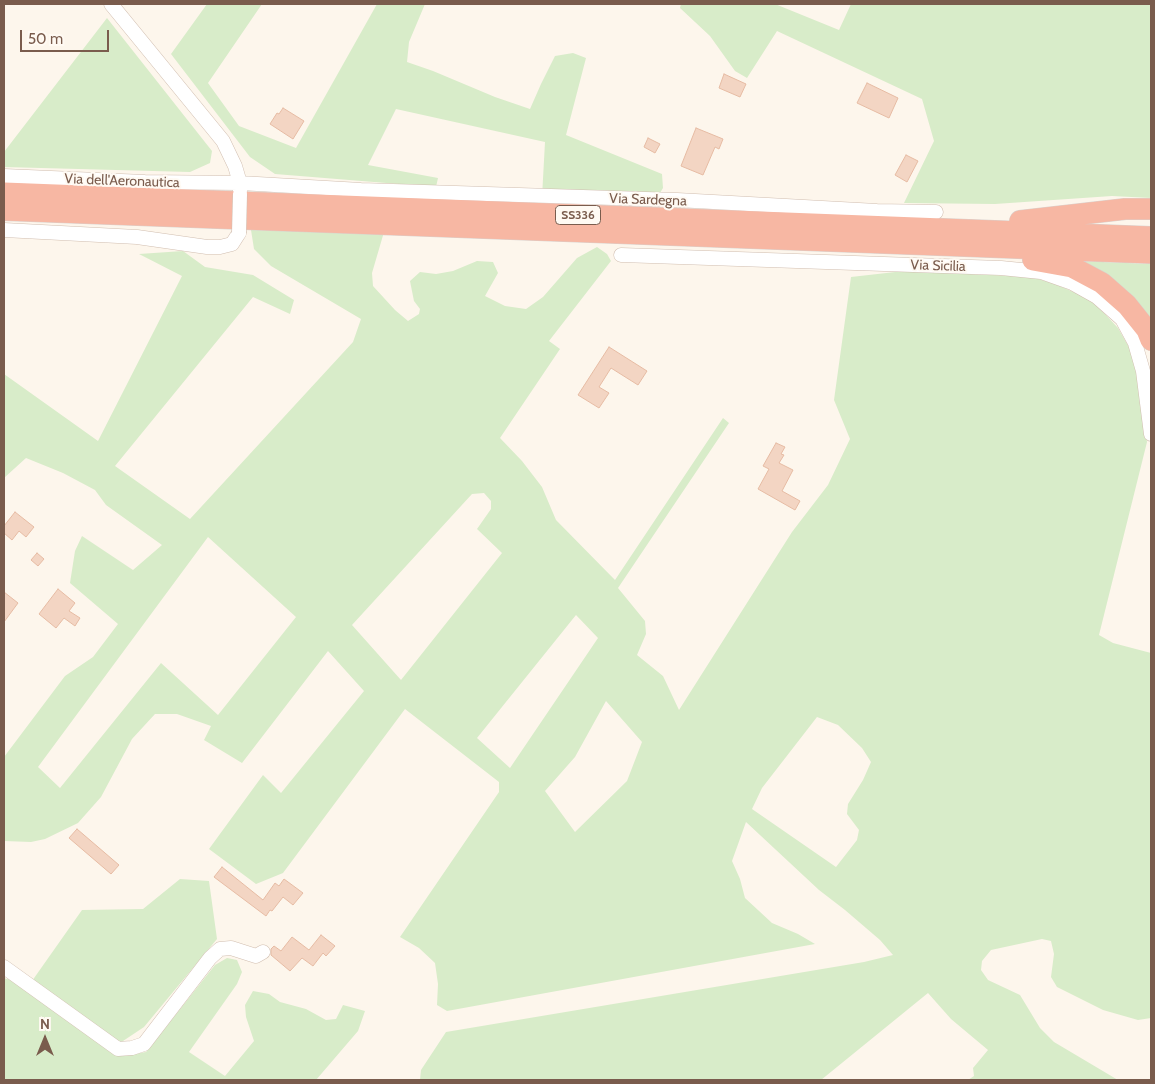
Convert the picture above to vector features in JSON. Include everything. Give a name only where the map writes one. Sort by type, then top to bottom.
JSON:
[{"type":"highway","name":"SS336","points":[[4,193],[960,238],[1151,253]]},
{"type":"highway","points":[[960,238],[1022,221],[1125,209],[1151,209]]},
{"type":"highway","name":"SS336","points":[[4,210],[960,238],[1151,237]]},
{"type":"highway","points":[[1022,221],[1151,222]]},
{"type":"highway","points":[[960,238],[1072,267],[1102,283],[1127,305],[1146,330],[1151,340]]},
{"type":"street","points":[[4,230],[128,236],[207,247],[220,247],[232,244],[239,233],[240,189],[235,166],[222,141],[111,4]]},
{"type":"street","name":"Via dell'Aeronautica","points":[[4,176],[145,182],[240,189]]},
{"type":"street","name":"Via Sardegna","points":[[240,189],[361,190],[677,200],[877,211],[936,212]]},
{"type":"street","name":"Via Sicilia","points":[[621,256],[1001,268],[1041,272],[1072,283],[1097,297],[1122,319],[1135,343],[1143,371],[1151,434]]},
{"type":"street","points":[[4,968],[118,1049],[132,1048],[144,1044],[210,958],[220,949],[231,948],[256,956],[263,952]]},
{"type":"green space","points":[[207,4],[262,4],[208,83],[239,126],[296,148],[377,4],[425,4],[409,42],[407,62],[530,109],[555,56],[573,53],[586,58],[566,135],[662,174],[663,188],[655,201],[542,197],[545,142],[396,109],[368,165],[438,178],[436,187],[275,174],[250,157],[171,54]]},
{"type":"green space","points":[[681,4],[775,4],[839,30],[851,4],[1151,4],[1151,198],[1112,196],[995,204],[904,203],[934,141],[922,99],[777,31],[747,78],[735,71],[710,36],[680,8]]},
{"type":"green space","points":[[107,18],[212,151],[210,163],[190,172],[4,167],[4,152]]},
{"type":"green space","points":[[251,230],[384,232],[372,273],[373,286],[408,321],[419,314],[420,309],[414,301],[410,281],[420,272],[436,274],[453,271],[477,261],[493,262],[498,273],[485,296],[505,306],[526,309],[543,297],[577,258],[597,247],[607,254],[611,261],[549,341],[560,349],[500,438],[522,461],[542,487],[556,520],[615,580],[723,418],[729,423],[618,588],[645,621],[646,634],[637,655],[663,676],[679,710],[792,532],[828,485],[850,439],[834,400],[851,277],[904,271],[1035,278],[1055,284],[1094,303],[1118,328],[1130,349],[1137,372],[1147,442],[1099,635],[1113,643],[1151,653],[1151,1018],[1138,1020],[1103,1010],[1057,987],[1051,977],[1054,954],[1051,941],[1042,939],[991,950],[982,961],[981,970],[988,980],[1020,995],[1040,1028],[1054,1042],[1118,1080],[968,1080],[974,1076],[973,1068],[988,1050],[951,1019],[928,993],[821,1080],[420,1080],[421,1070],[446,1032],[864,962],[893,955],[880,940],[819,890],[746,822],[732,861],[740,879],[745,898],[772,923],[798,934],[815,944],[447,1011],[437,1005],[438,984],[435,963],[419,948],[400,937],[499,792],[499,782],[405,709],[283,873],[256,884],[209,849],[263,775],[281,793],[364,691],[328,651],[242,763],[204,740],[211,726],[177,714],[155,714],[132,739],[101,797],[78,823],[45,839],[31,842],[4,841],[4,757],[65,676],[93,657],[118,624],[70,583],[75,551],[82,536],[133,570],[162,545],[106,505],[95,490],[63,473],[26,458],[4,478],[4,374],[98,441],[182,276],[139,254],[183,251],[205,267],[253,275],[294,300],[290,314],[253,297],[115,466],[190,519],[353,342],[361,319],[271,266],[254,249]],"holes":[[[484,493],[491,501],[491,509],[477,529],[502,553],[401,680],[352,625],[472,494]],[[208,537],[296,617],[218,715],[161,663],[60,788],[38,767]],[[576,615],[598,638],[510,768],[477,738]],[[606,701],[642,742],[627,781],[575,832],[545,791],[575,757]],[[817,717],[838,725],[862,748],[871,762],[863,780],[848,804],[847,814],[859,830],[857,840],[836,867],[752,809],[762,788]]]},
{"type":"green space","points":[[1079,261],[1151,264],[1151,326]]},
{"type":"green space","points":[[180,879],[209,881],[217,939],[144,1027],[123,1041],[121,1056],[146,1052],[215,965],[227,958],[237,960],[242,972],[237,984],[189,1052],[225,1076],[254,1041],[246,1017],[245,1005],[253,991],[269,994],[280,1002],[306,1009],[326,1020],[336,1019],[343,1005],[365,1011],[358,1031],[316,1080],[4,1080],[4,977],[6,979],[32,981],[82,910],[143,909]]},
{"type":"building","points":[[724,74],[746,84],[740,97],[719,88]]},
{"type":"building","points":[[867,83],[898,98],[889,118],[857,103]]},
{"type":"building","points":[[283,108],[304,121],[293,139],[270,124],[277,113],[279,114]]},
{"type":"building","points":[[696,128],[723,139],[719,149],[715,147],[703,175],[681,166]]},
{"type":"building","points":[[648,138],[660,144],[655,153],[644,147]]},
{"type":"building","points":[[906,155],[918,161],[907,182],[895,175]]},
{"type":"building","points":[[609,347],[647,371],[638,385],[611,368],[599,387],[609,393],[599,408],[578,395]]},
{"type":"building","points":[[776,443],[785,447],[781,454],[784,455],[779,463],[793,470],[782,491],[800,501],[795,510],[758,489],[769,469],[763,466]]},
{"type":"building","points":[[15,512],[34,527],[26,537],[19,531],[12,540],[4,533],[4,526]]},
{"type":"building","points":[[37,553],[44,559],[38,566],[31,560]]},
{"type":"building","points":[[58,589],[75,603],[69,611],[80,618],[75,626],[64,618],[56,628],[39,614]]},
{"type":"building","points":[[4,592],[18,603],[4,622]]},
{"type":"building","points":[[77,829],[119,865],[111,874],[69,838]]},
{"type":"building","points":[[222,867],[263,900],[275,883],[279,886],[284,879],[303,893],[293,905],[283,897],[266,916],[214,877]]},
{"type":"building","points":[[321,935],[335,946],[326,956],[323,953],[313,966],[302,958],[290,971],[271,955],[271,949],[274,946],[281,951],[292,937],[309,950]]}]
